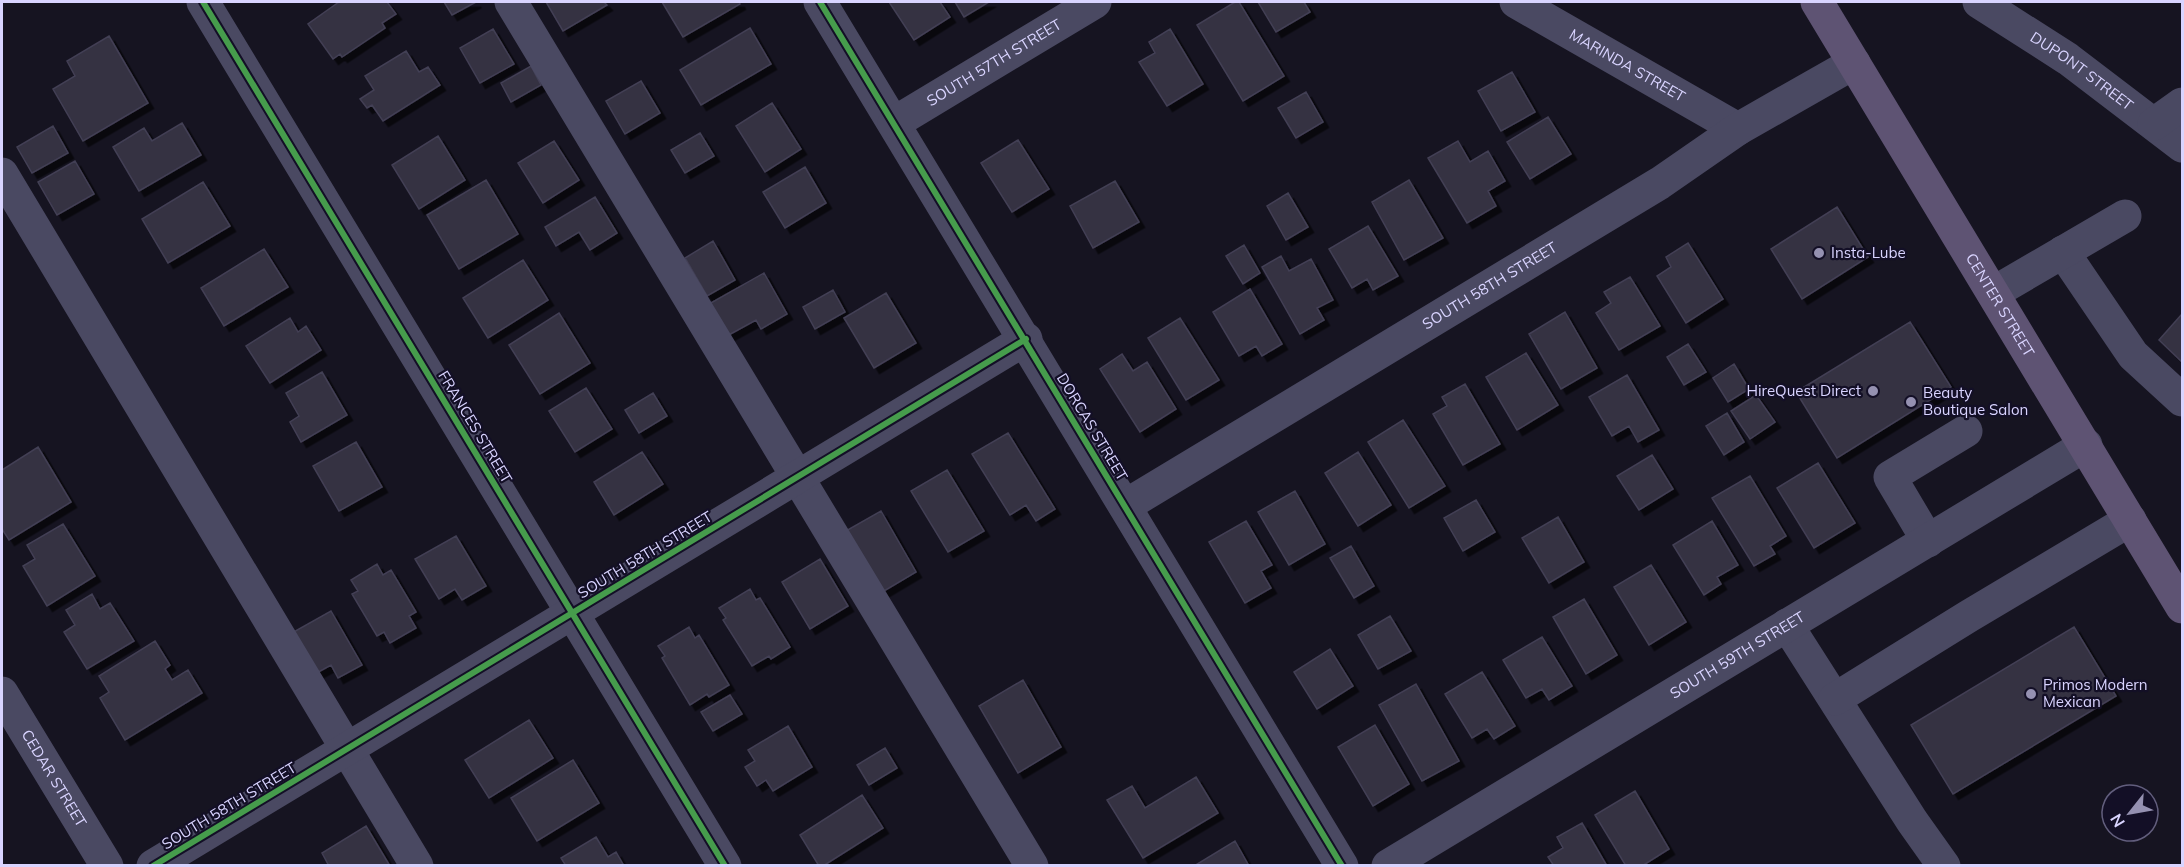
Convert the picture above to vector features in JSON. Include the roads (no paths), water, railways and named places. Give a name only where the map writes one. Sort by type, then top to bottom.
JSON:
[{"type":"main road","name":"CENTER STREET","points":[[1817,2],[2182,607]]},
{"type":"street","name":"FRANCES STREET","points":[[203,2],[574,612],[725,866]]},
{"type":"street","points":[[511,2],[1032,866]]},
{"type":"street","name":"DORCAS STREET","points":[[820,2],[1026,339],[1342,866]]},
{"type":"street","name":"SOUTH 57TH STREET","points":[[894,123],[1095,2]]},
{"type":"street","name":"MARINDA STREET","points":[[1516,2],[1738,129]]},
{"type":"street","name":"DUPONT STREET","points":[[1979,2],[2068,59],[2182,146]]},
{"type":"street","name":"SOUTH 58TH STREET","points":[[1125,506],[1659,183],[1738,129],[1854,63]]},
{"type":"street","points":[[2154,124],[2182,104]]},
{"type":"street","points":[[2,174],[417,866]]},
{"type":"street","points":[[1993,293],[2125,216]]},
{"type":"street","points":[[2063,252],[2133,354],[2182,400]]},
{"type":"street","name":"SOUTH 58TH STREET","points":[[153,866],[1026,339]]},
{"type":"street","points":[[1928,541],[1890,477],[1966,431]]},
{"type":"street","name":"SOUTH 59TH STREET","points":[[1388,866],[2086,445]]},
{"type":"street","points":[[1835,699],[2130,520]]},
{"type":"street","points":[[1787,625],[1944,866]]},
{"type":"street","name":"CEDAR STREET","points":[[3,698],[107,866]]},
{"type":"place","name":"Insta-Lube","points":[[1819,253]]},
{"type":"place","name":"HireQuest Direct","points":[[1873,391]]},
{"type":"place","name":"Beauty Boutique Salon","points":[[1911,402]]},
{"type":"place","name":"Primos Modern Mexican","points":[[2031,694]]}]
